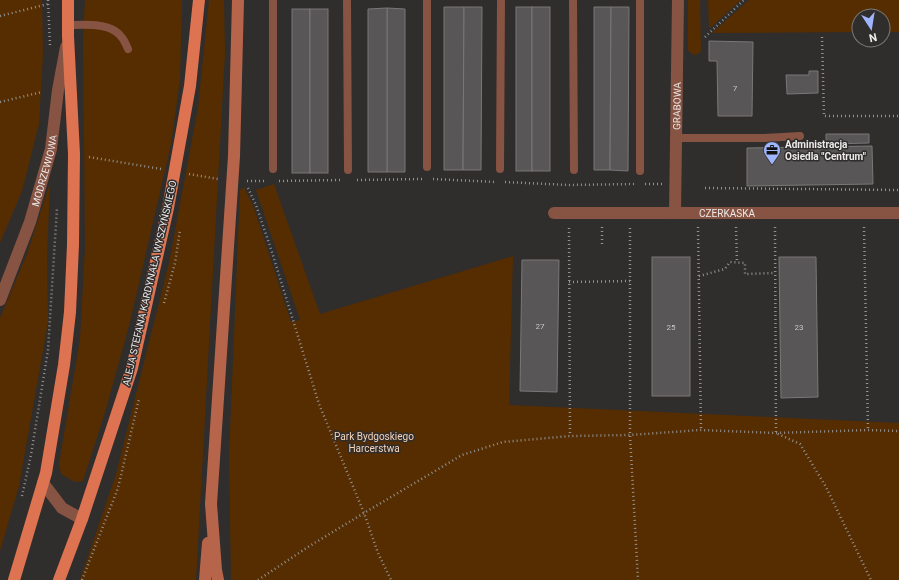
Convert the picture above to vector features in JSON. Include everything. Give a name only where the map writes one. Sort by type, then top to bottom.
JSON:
[{"type":"main road","points":[[14,580],[46,473],[64,365],[70,312],[73,245],[74,154],[68,31],[68,0]]},
{"type":"main road","name":"ALEJA STEFANA KARDYNAŁA WYSZYŃSKIEGO","points":[[59,580],[82,519],[132,368],[175,172],[190,86],[199,0]]},
{"type":"street","points":[[205,580],[234,156],[238,0]]},
{"type":"street","name":"GRABOWA","points":[[675,212],[678,0]]},
{"type":"street","name":"MODRZEWIOWA","points":[[0,300],[30,222],[51,150],[58,90],[68,31]]},
{"type":"street","name":"CZERKASKA","points":[[554,213],[899,213]]},
{"type":"street","points":[[43,484],[62,508],[82,519]]},
{"type":"street","points":[[211,504],[218,580]]},
{"type":"lane","points":[[273,0],[273,169]]},
{"type":"lane","points":[[347,0],[348,170]]},
{"type":"lane","points":[[427,0],[427,167]]},
{"type":"lane","points":[[500,169],[501,0]]},
{"type":"lane","points":[[573,0],[574,170]]},
{"type":"lane","points":[[640,0],[640,170]]},
{"type":"lane","points":[[68,31],[97,25],[115,31],[123,38],[128,49]]},
{"type":"lane","points":[[675,138],[764,138],[800,136]]},
{"type":"path","points":[[705,37],[744,0]]},
{"type":"path","points":[[0,16],[48,4]]},
{"type":"path","points":[[822,37],[824,116],[899,116]]},
{"type":"path","points":[[0,102],[49,91]]},
{"type":"path","points":[[74,154],[175,172]]},
{"type":"path","points":[[189,174],[222,180]]},
{"type":"path","points":[[354,180],[424,179]]},
{"type":"path","points":[[431,179],[568,184],[666,184]]},
{"type":"path","points":[[276,181],[346,180]]},
{"type":"path","points":[[269,181],[245,181],[256,205],[271,249],[319,404],[364,513],[378,552],[391,580]]},
{"type":"path","points":[[705,188],[899,190]]},
{"type":"path","points":[[21,499],[31,455],[48,350],[57,201]]},
{"type":"path","points":[[864,224],[868,430]]},
{"type":"path","points":[[630,225],[630,435],[638,580]]},
{"type":"path","points":[[698,225],[702,430]]},
{"type":"path","points":[[736,225],[737,263]]},
{"type":"path","points":[[775,225],[776,433]]},
{"type":"path","points":[[602,226],[602,244]]},
{"type":"path","points":[[569,228],[570,436]]},
{"type":"path","points":[[699,276],[725,269],[730,262],[745,263],[745,274],[775,273]]},
{"type":"path","points":[[569,282],[630,281]]},
{"type":"path","points":[[258,580],[308,546],[462,455],[503,442],[570,436],[630,435],[702,430],[776,433],[868,430],[899,431]]},
{"type":"path","points":[[776,433],[800,444],[826,487],[871,580]]},
{"type":"green space","points":[[0,0],[42,0],[43,55],[39,124],[22,191],[0,243]]},
{"type":"green space","points":[[85,0],[182,0],[180,79],[171,144],[130,322],[106,409],[83,481],[75,482],[61,474],[59,464],[80,339],[85,249],[83,39]]},
{"type":"green space","points":[[209,0],[224,0],[225,53],[196,580],[80,580],[116,474],[169,263],[198,108]]},
{"type":"green space","points":[[688,0],[700,0],[701,51],[696,54],[691,53],[688,50]]},
{"type":"green space","points":[[708,0],[741,0],[709,29]]},
{"type":"green space","points":[[749,0],[899,0],[899,32],[891,32],[891,8],[851,8],[851,32],[712,33]]},
{"type":"green space","points":[[50,183],[47,257],[48,322],[19,486],[0,551],[0,318],[27,254]]},
{"type":"green space","name":"Park Bydgoskiego Harcerstwa","points":[[274,184],[320,314],[513,256],[509,405],[899,423],[899,580],[231,580],[229,456],[240,190],[244,187],[254,208],[291,322],[300,320],[256,190]]},
{"type":"building","points":[[444,7],[464,7],[463,170],[444,170]]},
{"type":"building","points":[[464,7],[482,7],[481,170],[463,170]]},
{"type":"building","points":[[516,7],[532,7],[532,171],[516,171]]},
{"type":"building","points":[[532,7],[550,7],[550,171],[532,171]]},
{"type":"building","points":[[594,7],[611,7],[610,170],[594,170]]},
{"type":"building","points":[[611,7],[629,7],[628,171],[610,170]]},
{"type":"building","points":[[387,8],[405,9],[405,172],[387,172]]},
{"type":"building","points":[[387,8],[387,172],[368,172],[368,9]]},
{"type":"building","points":[[292,9],[310,9],[310,173],[292,173]]},
{"type":"building","points":[[310,9],[328,9],[328,173],[310,173]]},
{"type":"building","points":[[709,41],[753,42],[752,116],[718,116],[717,61],[709,61]]},
{"type":"building","points":[[809,71],[818,71],[818,93],[787,94],[786,75],[809,75]]},
{"type":"building","points":[[826,134],[869,134],[869,143],[826,144]]},
{"type":"building","points":[[872,146],[873,184],[747,186],[747,148]]},
{"type":"building","points":[[652,257],[690,257],[690,396],[652,396]]},
{"type":"building","points":[[779,257],[816,257],[818,397],[781,398]]},
{"type":"building","points":[[522,260],[559,260],[557,392],[520,391]]},
{"type":"place","name":"Administracja Osiedla \"Centrum\"","points":[[772,165]]}]
